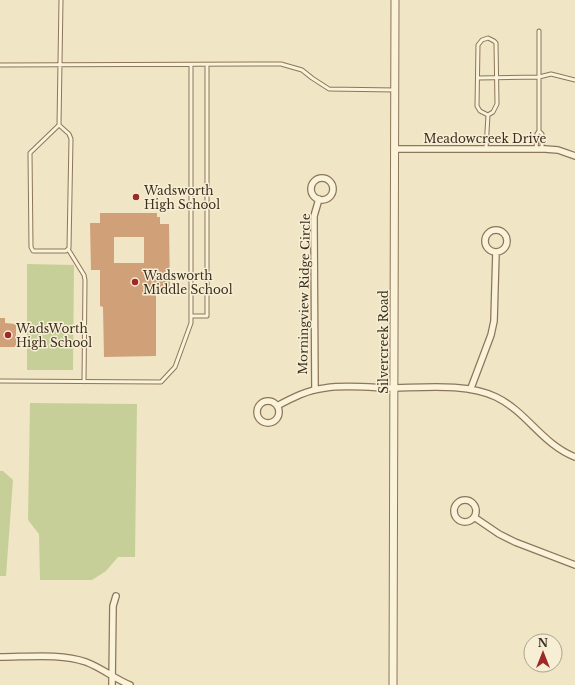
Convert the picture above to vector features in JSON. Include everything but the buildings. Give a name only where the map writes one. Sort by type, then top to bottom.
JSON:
[{"type":"street","name":"Silvercreek Road","points":[[393,685],[395,0]]},
{"type":"street","name":"Meadowcreek Drive","points":[[394,149],[539,149],[558,150],[575,156]]},
{"type":"street","name":"Morningview Ridge Circle","points":[[315,390],[314,216],[319,200]]},
{"type":"street","points":[[472,388],[491,335],[494,321],[496,252]]},
{"type":"street","points":[[277,406],[296,396],[325,388],[472,388],[497,397],[509,405],[556,448],[575,457]]},
{"type":"street","points":[[474,517],[515,542],[575,565]]},
{"type":"street","points":[[112,685],[113,606],[116,596]]},
{"type":"street","points":[[0,657],[63,657],[75,659],[98,667],[130,685]]},
{"type":"lane","points":[[61,0],[59,125],[30,153],[31,246],[33,251],[66,251],[68,249]]},
{"type":"lane","points":[[539,31],[539,131],[537,134],[539,149]]},
{"type":"lane","points":[[488,38],[496,43],[496,107],[493,112],[488,114],[482,113],[478,109],[478,78],[478,45],[482,40],[488,38]]},
{"type":"lane","points":[[0,65],[281,64],[302,70],[329,88],[395,90]]},
{"type":"lane","points":[[0,381],[161,382],[175,367],[191,323],[191,65]]},
{"type":"lane","points":[[191,316],[207,316],[207,65]]},
{"type":"lane","points":[[478,78],[539,77],[551,74],[575,80]]},
{"type":"lane","points":[[486,149],[488,114]]},
{"type":"lane","points":[[59,125],[69,134],[71,139],[68,249],[84,275],[85,280],[84,382]]},
{"type":"lane","points":[[539,131],[542,134],[539,149]]},
{"type":"green space","points":[[27,264],[74,265],[73,370],[27,370]]},
{"type":"green space","points":[[30,403],[137,404],[135,557],[118,557],[106,571],[92,580],[40,580],[39,534],[28,520]]},
{"type":"green space","points":[[0,471],[3,471],[13,480],[6,576],[0,576]]},
{"type":"place","name":"Wadsworth High School","points":[[136,197]]},
{"type":"place","name":"Wadsworth Middle School","points":[[135,282]]},
{"type":"place","name":"WadsWorth High School","points":[[8,335]]}]
